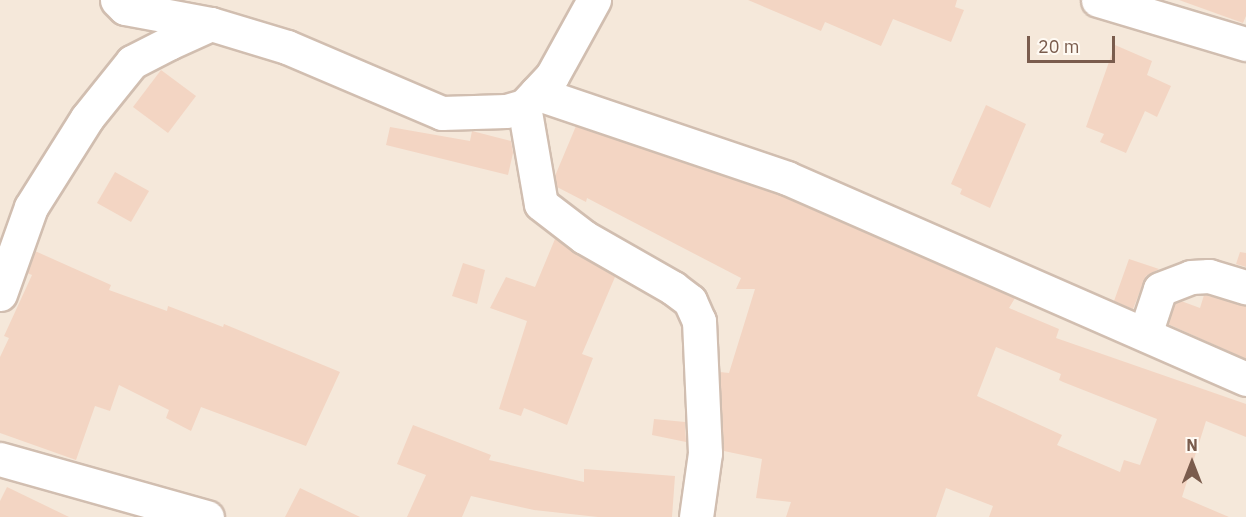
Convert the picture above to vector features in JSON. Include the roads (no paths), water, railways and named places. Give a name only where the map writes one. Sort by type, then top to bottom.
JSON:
[{"type":"street","points":[[594,0],[552,76],[530,100],[541,204],[584,237],[673,288],[690,302],[699,321],[705,453],[696,517]]},
{"type":"street","points":[[1098,0],[1246,44]]},
{"type":"street","points":[[132,62],[121,4],[211,24],[287,47],[442,113],[463,115],[530,100],[788,178],[1246,379]]},
{"type":"street","points":[[0,294],[31,207],[87,118],[132,62],[211,24]]},
{"type":"street","points":[[1144,334],[1160,289],[1191,277],[1209,276],[1246,287]]},
{"type":"street","points":[[0,459],[207,517]]}]
